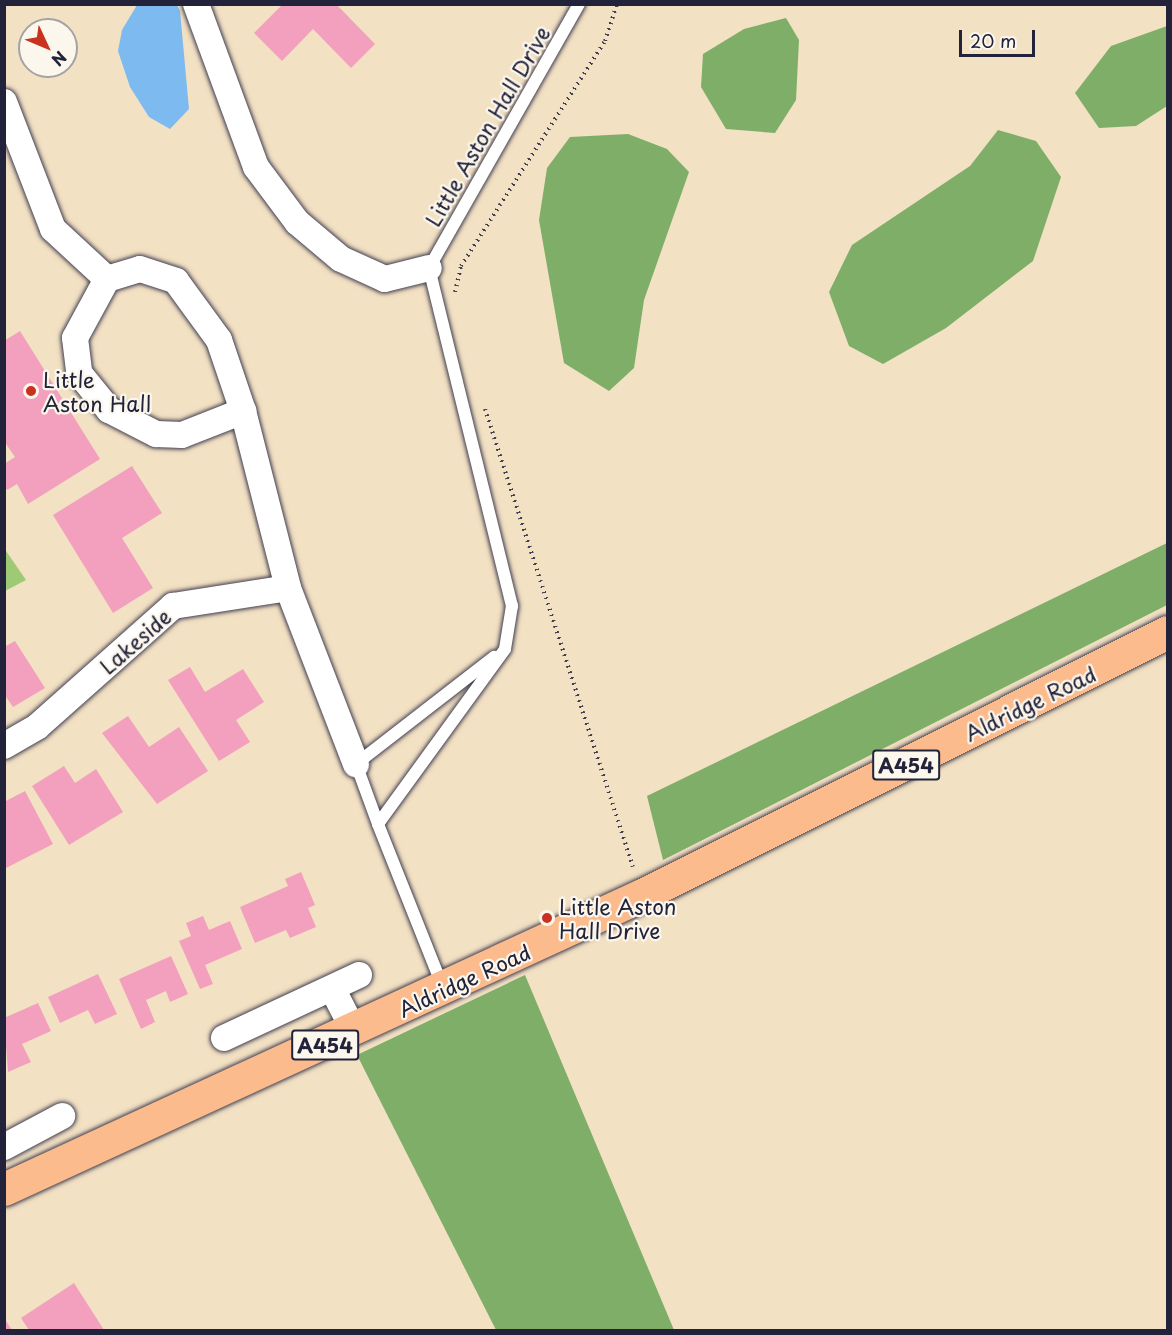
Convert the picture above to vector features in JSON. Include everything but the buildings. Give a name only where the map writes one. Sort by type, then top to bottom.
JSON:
[{"type":"main road","name":"Aldridge Road","points":[[7,1179],[354,1031],[443,990],[642,895],[1167,632]]},
{"type":"street","points":[[195,4],[256,166],[297,222],[341,259],[385,279],[429,268]]},
{"type":"street","points":[[4,102],[53,229],[107,279]]},
{"type":"street","points":[[243,411],[182,435],[156,434],[109,410],[79,373],[75,338],[107,279],[140,269],[177,280],[219,340],[243,411],[288,588],[356,764]]},
{"type":"street","name":"Lakeside","points":[[4,746],[38,726],[173,606],[288,588]]},
{"type":"street","points":[[224,1038],[333,990],[359,975]]},
{"type":"street","points":[[333,990],[354,1031]]},
{"type":"street","points":[[4,1147],[62,1116]]},
{"type":"lane","name":"Little Aston Hall Drive","points":[[429,268],[579,4]]},
{"type":"lane","points":[[378,824],[505,649],[512,606],[429,268]]},
{"type":"lane","points":[[443,990],[356,764],[505,649]]},
{"type":"path","points":[[453,299],[461,266],[605,41],[617,4]]},
{"type":"path","points":[[484,405],[642,895]]},
{"type":"green space","points":[[786,18],[799,40],[796,100],[775,133],[726,129],[701,87],[703,54],[744,29]]},
{"type":"green space","points":[[1167,26],[1167,106],[1136,126],[1099,128],[1075,93],[1111,46]]},
{"type":"green space","points":[[998,130],[1036,141],[1061,177],[1033,261],[946,328],[883,364],[849,346],[829,292],[852,245],[970,166]]},
{"type":"green space","points":[[628,134],[667,149],[689,172],[644,300],[634,368],[609,391],[564,363],[539,220],[547,168],[570,137]]},
{"type":"green space","points":[[1167,543],[1167,605],[663,860],[647,796]]},
{"type":"green space","points":[[4,548],[26,580],[5,591],[4,591]]},
{"type":"green space","points":[[525,975],[674,1330],[496,1330],[357,1055]]},
{"type":"water","points":[[137,5],[177,5],[180,11],[189,109],[170,129],[149,117],[130,87],[118,51],[122,30]]},
{"type":"place","name":"Little Aston Hall","points":[[31,391]]},
{"type":"place","name":"Little Aston Hall Drive","points":[[547,918]]}]
